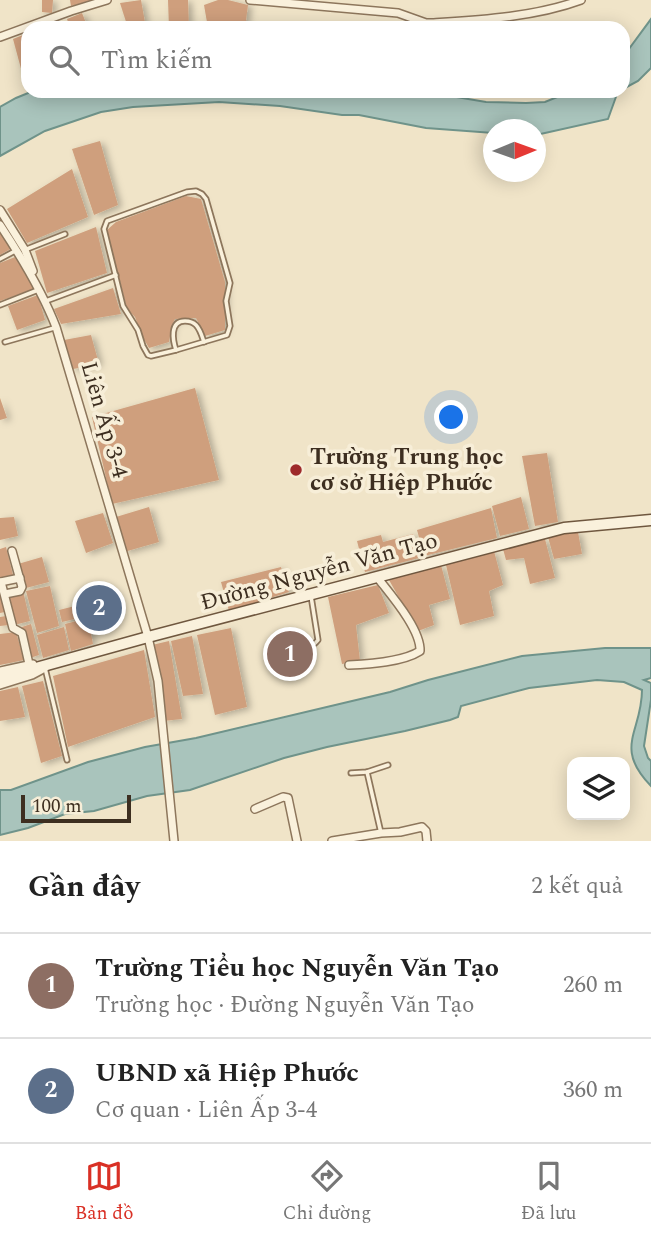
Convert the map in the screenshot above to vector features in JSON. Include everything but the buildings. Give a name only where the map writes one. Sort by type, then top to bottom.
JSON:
[{"type":"main road","name":"Đường Nguyễn Văn Tạo","points":[[0,677],[564,528],[651,520]]},
{"type":"street","points":[[42,21],[107,0]]},
{"type":"street","points":[[250,0],[398,13],[420,21]]},
{"type":"street","points":[[464,21],[495,19],[581,0]]},
{"type":"street","points":[[0,37],[21,29]]},
{"type":"street","points":[[0,211],[21,250]]},
{"type":"street","name":"Liên Ấp 3-4","points":[[0,225],[21,250],[56,327],[148,636],[158,681],[174,841]]},
{"type":"street","points":[[5,594],[22,589],[12,551]]},
{"type":"street","points":[[349,665],[396,660],[420,651],[408,618],[377,576]]},
{"type":"street","points":[[20,578],[1,582],[13,628],[22,633],[29,664]]},
{"type":"street","points":[[0,671],[29,664],[48,666]]},
{"type":"street","points":[[0,685],[32,675],[48,666]]},
{"type":"street","points":[[255,809],[283,797],[288,798],[297,841]]},
{"type":"street","points":[[332,841],[422,827],[426,831],[427,841]]},
{"type":"street","points":[[400,832],[401,841]]},
{"type":"lane","points":[[197,191],[202,194],[206,199],[230,283],[226,301],[230,326],[227,335],[204,342],[148,355],[138,330],[123,306],[104,229],[107,221],[187,192],[197,191]]},
{"type":"lane","points":[[0,259],[65,234]]},
{"type":"lane","points":[[46,301],[116,275]]},
{"type":"lane","points":[[0,305],[40,290]]},
{"type":"lane","points":[[176,350],[173,333],[180,321],[193,323],[204,342]]},
{"type":"lane","points":[[5,342],[56,327]]},
{"type":"lane","points":[[279,655],[310,647],[318,640],[310,594]]},
{"type":"lane","points":[[48,666],[67,760]]},
{"type":"lane","points":[[351,773],[368,772],[388,765]]},
{"type":"lane","points":[[368,772],[381,833]]},
{"type":"water","points":[[651,19],[651,68],[630,85],[630,48]]},
{"type":"water","points":[[21,96],[462,98],[486,102],[526,103],[545,102],[555,98],[616,98],[608,119],[546,133],[546,119],[483,119],[483,132],[426,128],[359,115],[280,106],[219,102],[133,107],[101,112],[45,131],[0,156],[0,107]]},
{"type":"water","points":[[605,648],[651,648],[651,678],[644,680],[651,683],[651,700],[644,746],[651,761],[651,786],[640,772],[631,750],[642,690],[624,682],[597,680],[529,688],[461,706],[458,717],[450,720],[327,747],[284,758],[190,790],[147,796],[94,811],[65,814],[0,835],[0,790],[11,790],[88,762],[390,692],[522,656]]},
{"type":"place","name":"Trường Trung học cơ sở Hiệp Phước","points":[[296,470]]},
{"type":"place","name":"UBND xã Hiệp Phước","points":[[99,608]]},
{"type":"place","name":"Trường Tiểu học Nguyễn Văn Tạo","points":[[290,654]]}]
